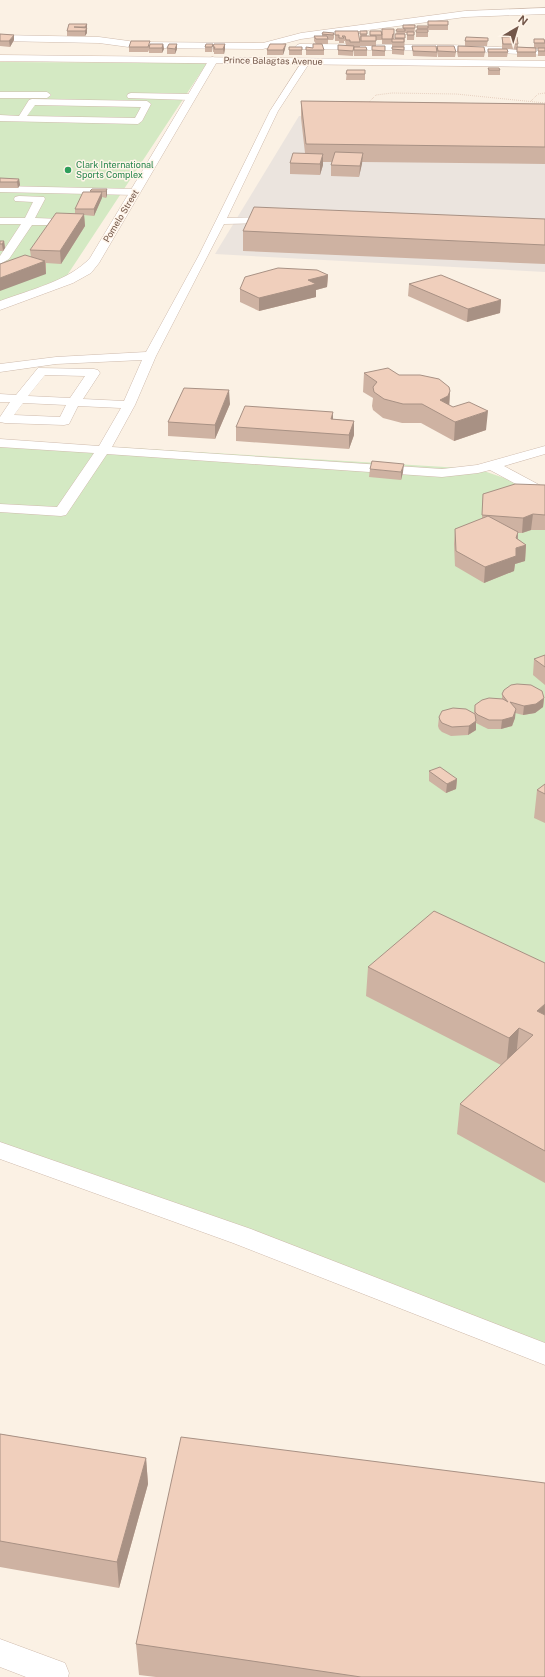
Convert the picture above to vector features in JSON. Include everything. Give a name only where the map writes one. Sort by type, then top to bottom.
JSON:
[{"type":"street","points":[[263,46],[301,36],[458,15],[510,11],[545,11]]},
{"type":"street","points":[[0,38],[99,40],[144,45],[443,48],[545,52]]},
{"type":"street","name":"Prince Balagtas Avenue","points":[[0,58],[545,64]]},
{"type":"street","name":"Pomelo Street","points":[[0,306],[68,280],[86,270],[95,260],[190,97],[214,60]]},
{"type":"lane","points":[[0,508],[62,512],[103,451],[129,405],[150,356],[204,255],[274,111],[306,62]]},
{"type":"lane","points":[[0,95],[190,97]]},
{"type":"lane","points":[[0,118],[21,119],[138,121],[146,104],[32,102],[21,119]]},
{"type":"lane","points":[[0,189],[135,192]]},
{"type":"lane","points":[[0,199],[40,199],[29,221],[5,257],[0,261]]},
{"type":"lane","points":[[20,210],[34,211]]},
{"type":"lane","points":[[220,221],[286,220]]},
{"type":"lane","points":[[0,221],[61,222]]},
{"type":"lane","points":[[0,368],[35,362],[85,358],[150,356]]},
{"type":"lane","points":[[42,372],[94,373],[74,402],[64,422],[5,419],[19,399],[42,372]]},
{"type":"lane","points":[[0,398],[129,405]]},
{"type":"lane","points":[[0,443],[442,473],[478,469],[545,450]]},
{"type":"lane","points":[[492,465],[545,494]]},
{"type":"lane","points":[[0,1150],[242,1236],[545,1354]]},
{"type":"lane","points":[[0,1653],[54,1673]]},
{"type":"path","points":[[365,105],[376,95],[392,92],[456,94],[545,103]]},
{"type":"path","points":[[527,106],[538,94],[545,93]]},
{"type":"shaded area","points":[[299,116],[545,119],[545,272],[215,254]]},
{"type":"green space","name":"Clark International Sports Complex","points":[[0,62],[207,63],[66,277],[0,302]]},
{"type":"green space","points":[[0,440],[478,469],[545,492],[545,1354],[0,1150]]},
{"type":"building","points":[[428,21],[448,21],[448,25],[428,25]]},
{"type":"building","points":[[69,24],[87,24],[85,27],[74,27],[87,28],[85,31],[67,31]]},
{"type":"building","points":[[403,25],[415,25],[415,28],[403,28]]},
{"type":"building","points":[[417,26],[428,26],[428,28],[417,28]]},
{"type":"building","points":[[382,29],[394,29],[392,39],[382,39]]},
{"type":"building","points":[[397,29],[405,29],[405,31],[396,31]]},
{"type":"building","points":[[416,30],[428,30],[428,32],[416,32]]},
{"type":"building","points":[[335,31],[358,31],[360,42],[350,42],[350,40],[346,40],[345,36],[342,36],[344,38],[339,38],[339,35],[335,35]]},
{"type":"building","points":[[360,31],[367,31],[367,34],[360,34]]},
{"type":"building","points":[[370,31],[381,31],[382,35],[370,35]]},
{"type":"building","points":[[323,32],[334,33],[333,35],[322,34]]},
{"type":"building","points":[[407,32],[414,32],[414,35],[407,35]]},
{"type":"building","points":[[0,34],[14,35],[9,41],[0,41]]},
{"type":"building","points":[[395,34],[405,34],[405,38],[395,38]]},
{"type":"building","points":[[314,36],[327,36],[328,39],[316,39]]},
{"type":"building","points":[[361,36],[376,36],[376,41],[361,41]]},
{"type":"building","points":[[466,37],[488,38],[488,41],[465,41]]},
{"type":"building","points":[[502,37],[517,37],[518,44],[503,44]]},
{"type":"building","points":[[392,39],[404,39],[404,42],[392,42]]},
{"type":"building","points":[[534,39],[544,39],[545,43],[534,43]]},
{"type":"building","points":[[131,41],[150,41],[148,47],[129,47]]},
{"type":"building","points":[[150,44],[163,44],[162,48],[149,48]]},
{"type":"building","points":[[169,44],[177,44],[175,49],[167,48]]},
{"type":"building","points":[[206,44],[213,44],[212,47],[205,47]]},
{"type":"building","points":[[214,44],[225,44],[223,49],[214,49]]},
{"type":"building","points":[[270,44],[286,44],[283,50],[267,50]]},
{"type":"building","points":[[313,44],[322,44],[324,50],[306,50],[306,47],[313,48]]},
{"type":"building","points":[[338,45],[354,46],[353,51],[338,50]]},
{"type":"building","points":[[372,46],[385,46],[385,51],[372,50]]},
{"type":"building","points":[[412,46],[436,46],[437,52],[413,51]]},
{"type":"building","points":[[437,46],[454,46],[456,52],[438,51]]},
{"type":"building","points":[[458,46],[484,47],[485,52],[458,52]]},
{"type":"building","points":[[289,47],[302,47],[302,50],[289,50]]},
{"type":"building","points":[[354,47],[366,47],[367,50],[354,50]]},
{"type":"building","points":[[392,47],[404,47],[404,50],[392,49]]},
{"type":"building","points":[[517,47],[536,48],[536,52],[517,52]]},
{"type":"building","points":[[538,48],[545,48],[545,51],[538,51]]},
{"type":"building","points":[[488,49],[507,49],[508,52],[488,52]]},
{"type":"building","points":[[488,68],[499,68],[500,70],[489,70]]},
{"type":"building","points":[[347,70],[365,70],[365,74],[346,74]]},
{"type":"building","points":[[301,101],[545,104],[545,147],[306,144]]},
{"type":"building","points":[[335,152],[363,153],[360,166],[331,165]]},
{"type":"building","points":[[293,153],[323,154],[320,164],[290,163]]},
{"type":"building","points":[[0,178],[19,179],[17,182],[0,182]]},
{"type":"building","points":[[92,189],[107,189],[106,191],[90,191]]},
{"type":"building","points":[[83,192],[102,192],[94,209],[75,209]]},
{"type":"building","points":[[254,207],[545,219],[545,245],[243,231]]},
{"type":"building","points":[[56,213],[84,214],[60,251],[30,250]]},
{"type":"building","points":[[25,255],[45,261],[0,278],[0,264]]},
{"type":"building","points":[[278,268],[317,270],[328,275],[308,280],[316,284],[259,298],[240,289],[245,277]]},
{"type":"building","points":[[441,275],[501,300],[468,309],[409,284]]},
{"type":"building","points":[[388,368],[399,375],[420,375],[439,379],[449,387],[450,391],[448,396],[440,400],[453,407],[469,402],[488,411],[455,422],[422,404],[403,404],[384,399],[374,392],[373,387],[377,382],[364,373]]},
{"type":"building","points":[[184,388],[229,390],[215,425],[168,422]]},
{"type":"building","points":[[245,406],[333,412],[331,419],[354,421],[349,435],[236,427]]},
{"type":"building","points":[[372,461],[404,464],[401,472],[370,469]]},
{"type":"building","points":[[515,484],[545,485],[545,515],[533,514],[523,518],[482,515],[483,494]]},
{"type":"building","points":[[488,516],[518,532],[516,538],[526,545],[516,548],[516,556],[485,567],[456,551],[455,529]]},
{"type":"building","points":[[545,655],[545,667],[534,659]]},
{"type":"building","points":[[511,685],[531,685],[542,691],[544,698],[536,704],[524,706],[510,702],[516,709],[513,717],[502,720],[489,720],[475,712],[475,705],[482,700],[489,698],[503,699],[508,702],[502,694],[504,690]]},
{"type":"building","points":[[453,708],[466,709],[475,714],[476,721],[469,726],[452,727],[442,723],[439,717],[442,711]]},
{"type":"building","points":[[440,767],[457,779],[447,784],[429,771]]},
{"type":"building","points":[[545,784],[545,794],[537,790]]},
{"type":"building","points":[[434,911],[545,963],[545,1004],[537,1011],[545,1015],[545,1151],[460,1104],[533,1035],[519,1028],[509,1038],[368,967]]},
{"type":"building","points":[[0,1434],[146,1458],[117,1562],[0,1541]]},
{"type":"building","points":[[181,1437],[545,1483],[545,1677],[361,1677],[136,1644]]},
{"type":"place","name":"Clark International Sports Complex","points":[[68,170]]}]
